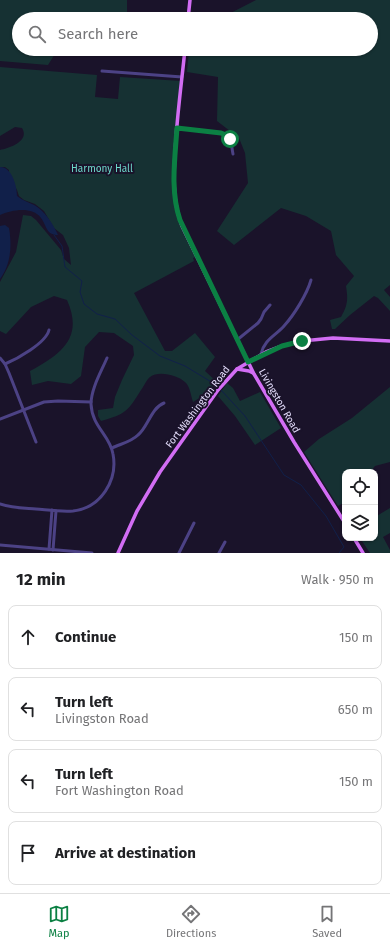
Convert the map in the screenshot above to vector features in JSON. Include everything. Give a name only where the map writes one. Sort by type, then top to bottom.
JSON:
[{"type":"main road","points":[[189,12],[190,0]]},
{"type":"main road","name":"Livingston Road","points":[[184,56],[177,128],[174,184],[178,215],[254,374],[294,442],[342,518]]},
{"type":"main road","name":"Fort Washington Road","points":[[118,553],[137,511],[160,472],[218,390],[237,368],[261,354],[288,344],[316,339],[347,338],[390,341]]},
{"type":"main road","points":[[237,368],[254,374]]},
{"type":"main road","points":[[356,541],[363,553]]},
{"type":"street","points":[[102,71],[182,77]]},
{"type":"street","points":[[177,128],[221,133],[226,135],[230,139],[233,154]]},
{"type":"street","points":[[261,354],[264,344],[285,325],[306,294],[312,280]]},
{"type":"street","points":[[237,340],[261,320],[264,312],[270,305]]},
{"type":"street","points":[[5,364],[34,348],[47,336],[49,330]]},
{"type":"street","points":[[0,358],[5,364],[36,442]]},
{"type":"street","points":[[0,504],[11,507],[72,511],[82,509],[97,501],[104,494],[109,486],[114,472],[112,448],[94,420],[91,402],[96,384],[107,358]]},
{"type":"street","points":[[0,419],[38,404],[51,402],[91,402]]},
{"type":"street","points":[[112,448],[136,437],[157,408],[164,403]]},
{"type":"street","points":[[49,549],[54,510]]},
{"type":"street","points":[[53,550],[54,510]]},
{"type":"street","points":[[179,553],[194,523]]},
{"type":"street","points":[[220,553],[225,542]]},
{"type":"street","points":[[0,545],[92,553]]},
{"type":"green space","points":[[0,0],[127,0],[127,12],[12,12],[12,56],[54,56],[48,65],[0,61]]},
{"type":"green space","points":[[256,0],[390,0],[390,285],[384,290],[390,297],[390,311],[378,298],[374,296],[335,329],[332,329],[330,320],[341,317],[347,302],[346,286],[354,276],[336,255],[331,231],[306,216],[281,208],[234,245],[217,231],[248,183],[245,153],[239,138],[217,121],[218,77],[187,72],[188,56],[378,56],[378,12],[233,12]]},
{"type":"green space","name":"Harmony Hall","points":[[0,67],[97,75],[95,97],[118,99],[120,77],[181,81],[176,132],[175,203],[196,257],[193,258],[194,261],[134,293],[165,351],[172,351],[195,333],[215,357],[205,371],[217,382],[209,392],[193,402],[187,384],[182,379],[173,375],[158,374],[149,378],[126,411],[101,421],[98,416],[98,410],[113,408],[115,397],[134,355],[133,346],[114,333],[99,332],[85,347],[81,376],[71,384],[48,381],[32,385],[30,371],[60,351],[71,335],[73,325],[72,313],[67,300],[54,296],[31,307],[6,334],[0,331],[0,282],[16,252],[23,215],[31,216],[36,220],[61,250],[64,259],[71,265],[69,248],[63,235],[54,228],[44,211],[35,204],[24,200],[19,196],[9,176],[9,170],[5,167],[0,167],[0,150],[9,148],[18,143],[23,137],[24,133],[22,128],[15,127],[0,136]]},
{"type":"green space","points":[[227,383],[233,388],[240,401],[260,392],[281,428],[255,445],[235,416],[218,396]]},
{"type":"green space","points":[[390,387],[390,462],[375,466],[372,469],[342,469],[342,504],[338,506],[304,452],[319,439],[352,418]]},
{"type":"green space","points":[[390,508],[390,533],[383,537],[390,550],[390,553],[370,553],[362,541],[378,541],[378,515]]},
{"type":"water","points":[[0,167],[8,170],[11,174],[15,182],[17,196],[42,211],[51,222],[58,235],[54,235],[49,232],[37,214],[27,210],[0,215]]},
{"type":"water","points":[[5,225],[9,228],[10,255],[4,273],[0,279],[0,226]]},
{"type":"waterway","points":[[54,235],[62,246],[65,267],[82,281],[80,292],[84,304],[97,314],[115,319],[132,335],[160,356],[185,366],[217,387]]},
{"type":"waterway","points":[[221,390],[245,416],[284,475],[301,485],[326,516],[344,547],[339,553]]},
{"type":"route","points":[[230,139],[229,136],[221,133],[177,128],[174,161],[174,190],[178,215],[248,362],[266,352],[302,341]]}]
